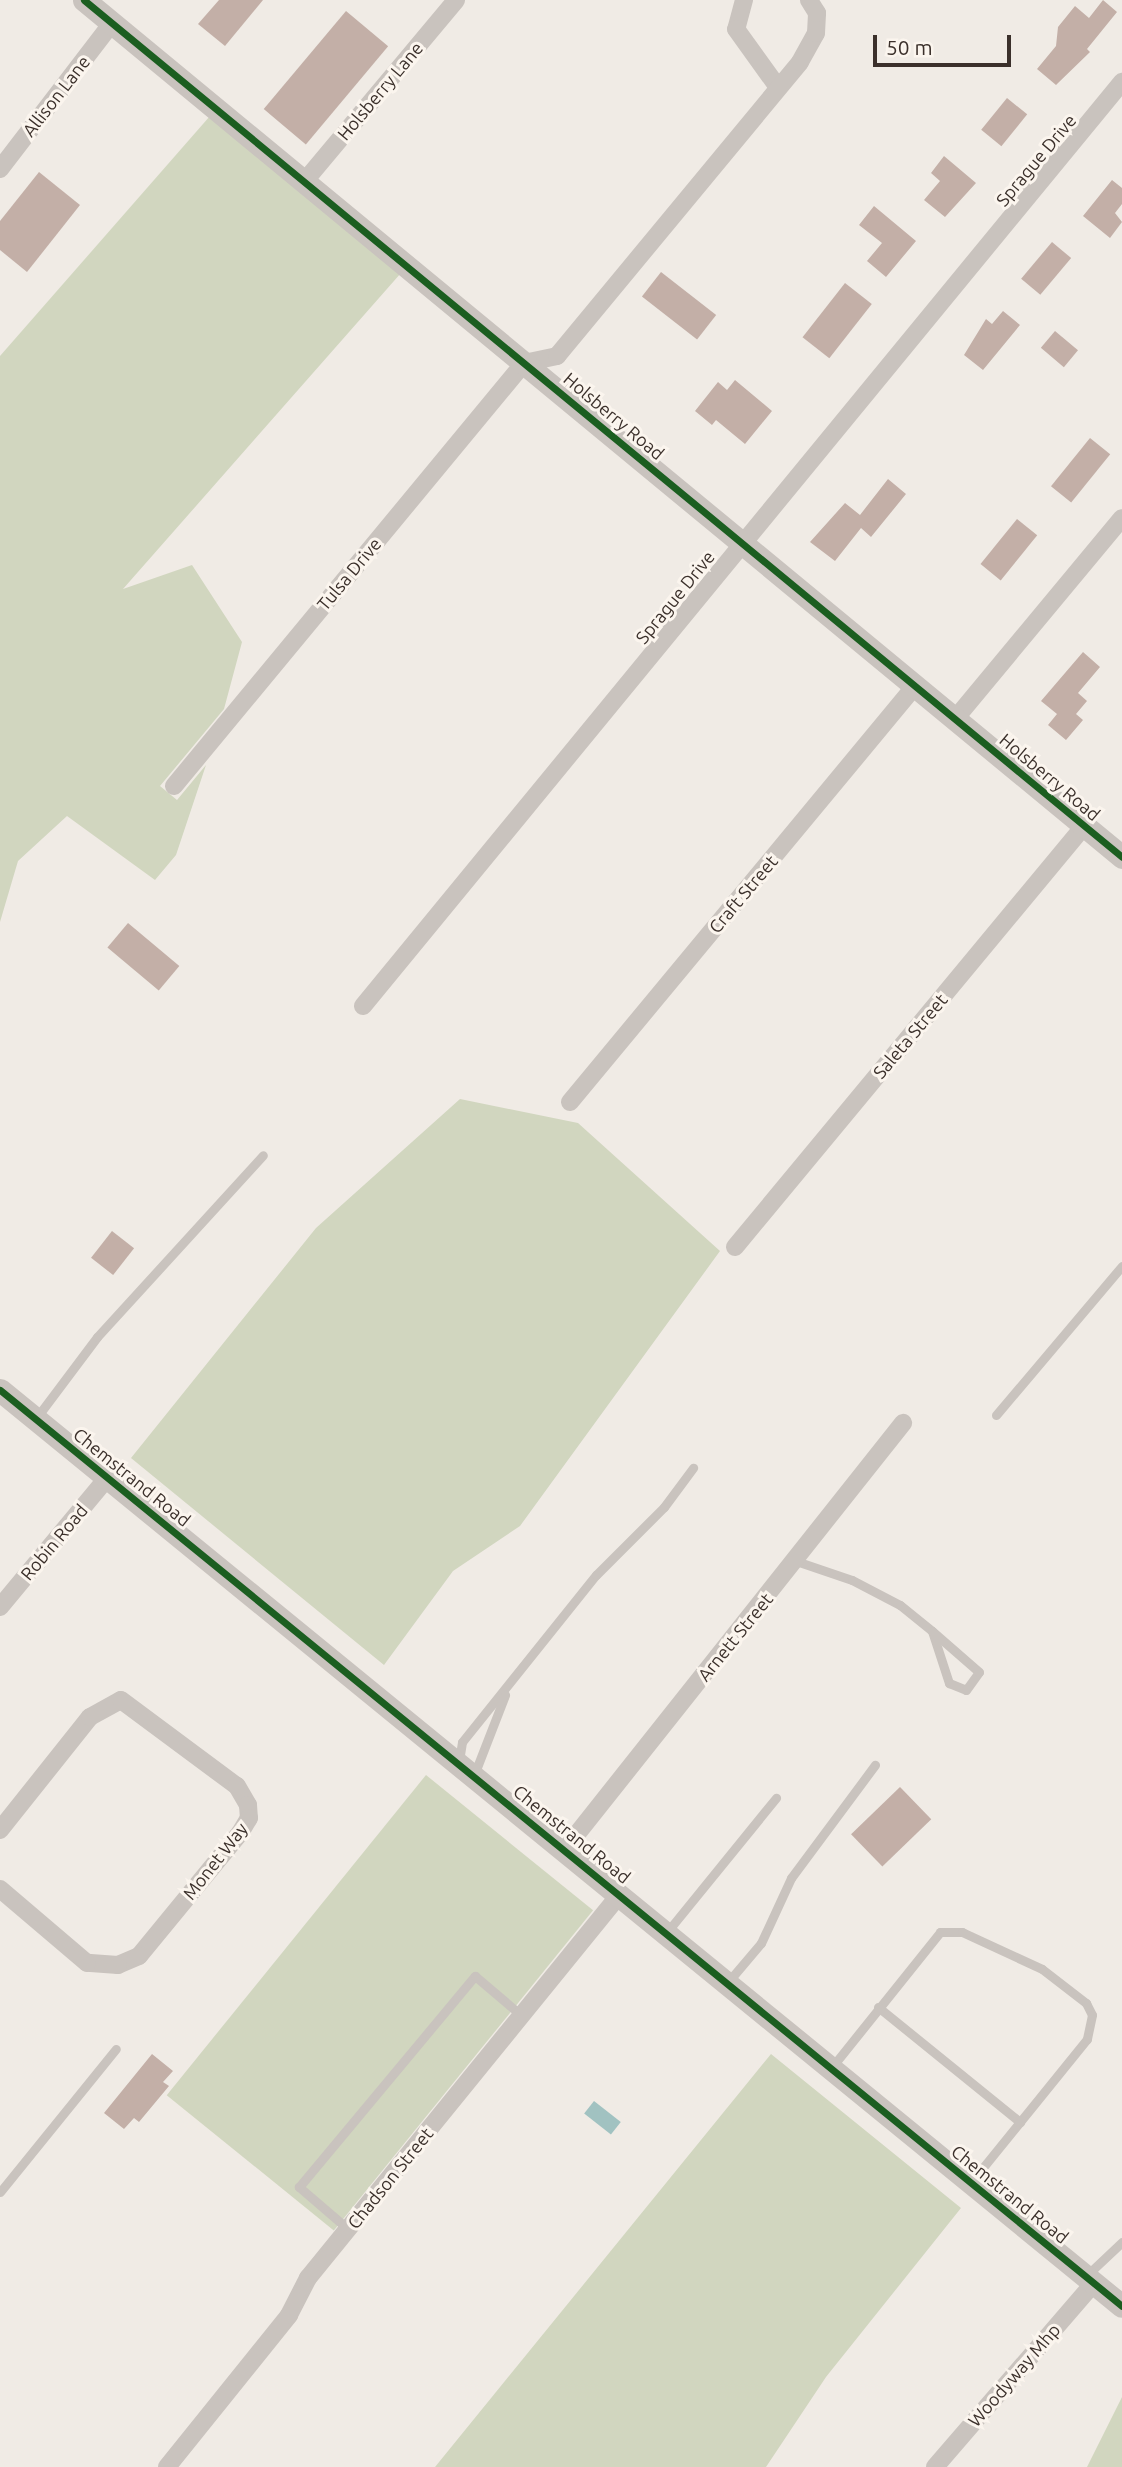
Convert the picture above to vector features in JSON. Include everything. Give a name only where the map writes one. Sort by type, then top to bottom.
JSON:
[{"type":"street","name":"Holsberry Road","points":[[84,0],[1122,857]]},
{"type":"street","name":"Holsberry Lane","points":[[304,182],[456,0]]},
{"type":"street","points":[[744,0],[736,29],[777,86]]},
{"type":"street","points":[[524,363],[557,356],[777,86],[800,62],[816,33],[817,13],[809,0]]},
{"type":"street","name":"Allison Lane","points":[[0,169],[112,23]]},
{"type":"street","name":"Sprague Drive","points":[[363,1006],[741,541],[1122,82]]},
{"type":"street","name":"Tulsa Drive","points":[[174,786],[524,363]]},
{"type":"street","points":[[955,719],[1122,518]]},
{"type":"street","name":"Craft Street","points":[[570,1102],[915,686]]},
{"type":"street","name":"Saleta Street","points":[[735,1247],[1084,826]]},
{"type":"street","name":"Chemstrand Road","points":[[0,1390],[1122,2306]]},
{"type":"street","name":"Arnett Street","points":[[565,1849],[903,1423]]},
{"type":"street","name":"Robin Road","points":[[0,1607],[108,1477]]},
{"type":"street","name":"Monet Way","points":[[0,1830],[90,1717],[121,1700],[237,1786],[248,1805],[249,1818],[240,1833],[139,1955],[118,1965],[87,1963],[0,1889]]},
{"type":"street","name":"Chadson Street","points":[[167,2467],[289,2315],[309,2278],[620,1894]]},
{"type":"street","name":"Woodyway Mhp","points":[[935,2467],[1090,2279]]},
{"type":"lane","points":[[36,1419],[97,1337],[263,1154]]},
{"type":"lane","points":[[996,1415],[1122,1266]]},
{"type":"lane","points":[[466,1769],[458,1748],[596,1575],[664,1507],[693,1468]]},
{"type":"lane","points":[[796,1561],[885,1595],[932,1631],[979,1672],[966,1690],[949,1683],[932,1631]]},
{"type":"lane","points":[[466,1769],[508,1687]]},
{"type":"lane","points":[[727,1982],[761,1943],[791,1878],[875,1765]]},
{"type":"lane","points":[[667,1932],[776,1798]]},
{"type":"lane","points":[[831,2067],[932,1938],[950,1930],[1042,1969],[1086,2003],[1092,2015],[1087,2039],[971,2182]]},
{"type":"lane","points":[[348,2229],[299,2187],[475,1976],[521,2015]]},
{"type":"lane","points":[[878,2007],[1020,2122]]},
{"type":"lane","points":[[0,2192],[116,2049]]},
{"type":"lane","points":[[1090,2279],[1122,2242]]},
{"type":"green space","points":[[210,116],[401,273],[123,589],[192,565],[242,642],[224,709],[160,786],[177,800],[206,765],[176,855],[155,880],[67,816],[18,861],[0,922],[0,356]]},
{"type":"green space","points":[[460,1099],[578,1123],[720,1251],[520,1526],[453,1571],[384,1665],[131,1458],[316,1228]]},
{"type":"green space","points":[[426,1775],[593,1910],[334,2230],[167,2095]]},
{"type":"green space","points":[[771,2054],[961,2208],[826,2377],[766,2467],[435,2467]]},
{"type":"green space","points":[[1122,2397],[1122,2467],[1087,2467]]},
{"type":"water","points":[[594,2101],[621,2122],[611,2135],[584,2114]]},
{"type":"building","points":[[219,0],[263,0],[225,46],[198,24]]},
{"type":"building","points":[[1103,0],[1117,12],[1087,49],[1090,52],[1056,85],[1037,69],[1056,46],[1058,27],[1075,6],[1089,18]]},
{"type":"building","points":[[346,11],[388,46],[306,144],[264,109]]},
{"type":"building","points":[[1007,98],[1027,114],[1001,146],[981,130]]},
{"type":"building","points":[[944,156],[976,183],[945,217],[924,200],[940,181],[931,173]]},
{"type":"building","points":[[39,172],[80,205],[27,272],[0,250],[0,221]]},
{"type":"building","points":[[1112,180],[1122,188],[1122,204],[1115,213],[1122,222],[1110,238],[1083,216]]},
{"type":"building","points":[[874,206],[916,241],[886,277],[867,261],[882,243],[859,225]]},
{"type":"building","points":[[1052,242],[1071,258],[1040,295],[1021,279]]},
{"type":"building","points":[[661,272],[716,315],[697,340],[642,296]]},
{"type":"building","points":[[845,283],[872,304],[829,358],[803,337]]},
{"type":"building","points":[[1003,311],[1020,325],[983,370],[964,355],[986,319],[992,324]]},
{"type":"building","points":[[1055,331],[1078,350],[1064,367],[1041,348]]},
{"type":"building","points":[[735,380],[772,411],[745,444],[716,420],[712,425],[695,411],[718,382],[727,390]]},
{"type":"building","points":[[1090,438],[1110,454],[1071,503],[1051,486]]},
{"type":"building","points":[[888,479],[906,494],[871,537],[861,528],[835,561],[810,542],[845,503],[860,515]]},
{"type":"building","points":[[1017,519],[1037,535],[1001,580],[980,564]]},
{"type":"building","points":[[1083,652],[1100,667],[1078,693],[1087,701],[1076,714],[1083,720],[1066,740],[1048,725],[1057,714],[1041,701]]},
{"type":"building","points":[[128,923],[179,966],[159,991],[107,948]]},
{"type":"building","points":[[112,1231],[134,1248],[113,1275],[91,1258]]},
{"type":"building","points":[[900,1787],[931,1819],[882,1867],[851,1834]]},
{"type":"building","points":[[152,2054],[173,2071],[163,2082],[169,2086],[139,2122],[134,2118],[124,2129],[104,2113]]},
{"type":"cycle path","points":[[84,0],[1122,857]]},
{"type":"cycle path","points":[[0,1390],[1122,2306]]}]
